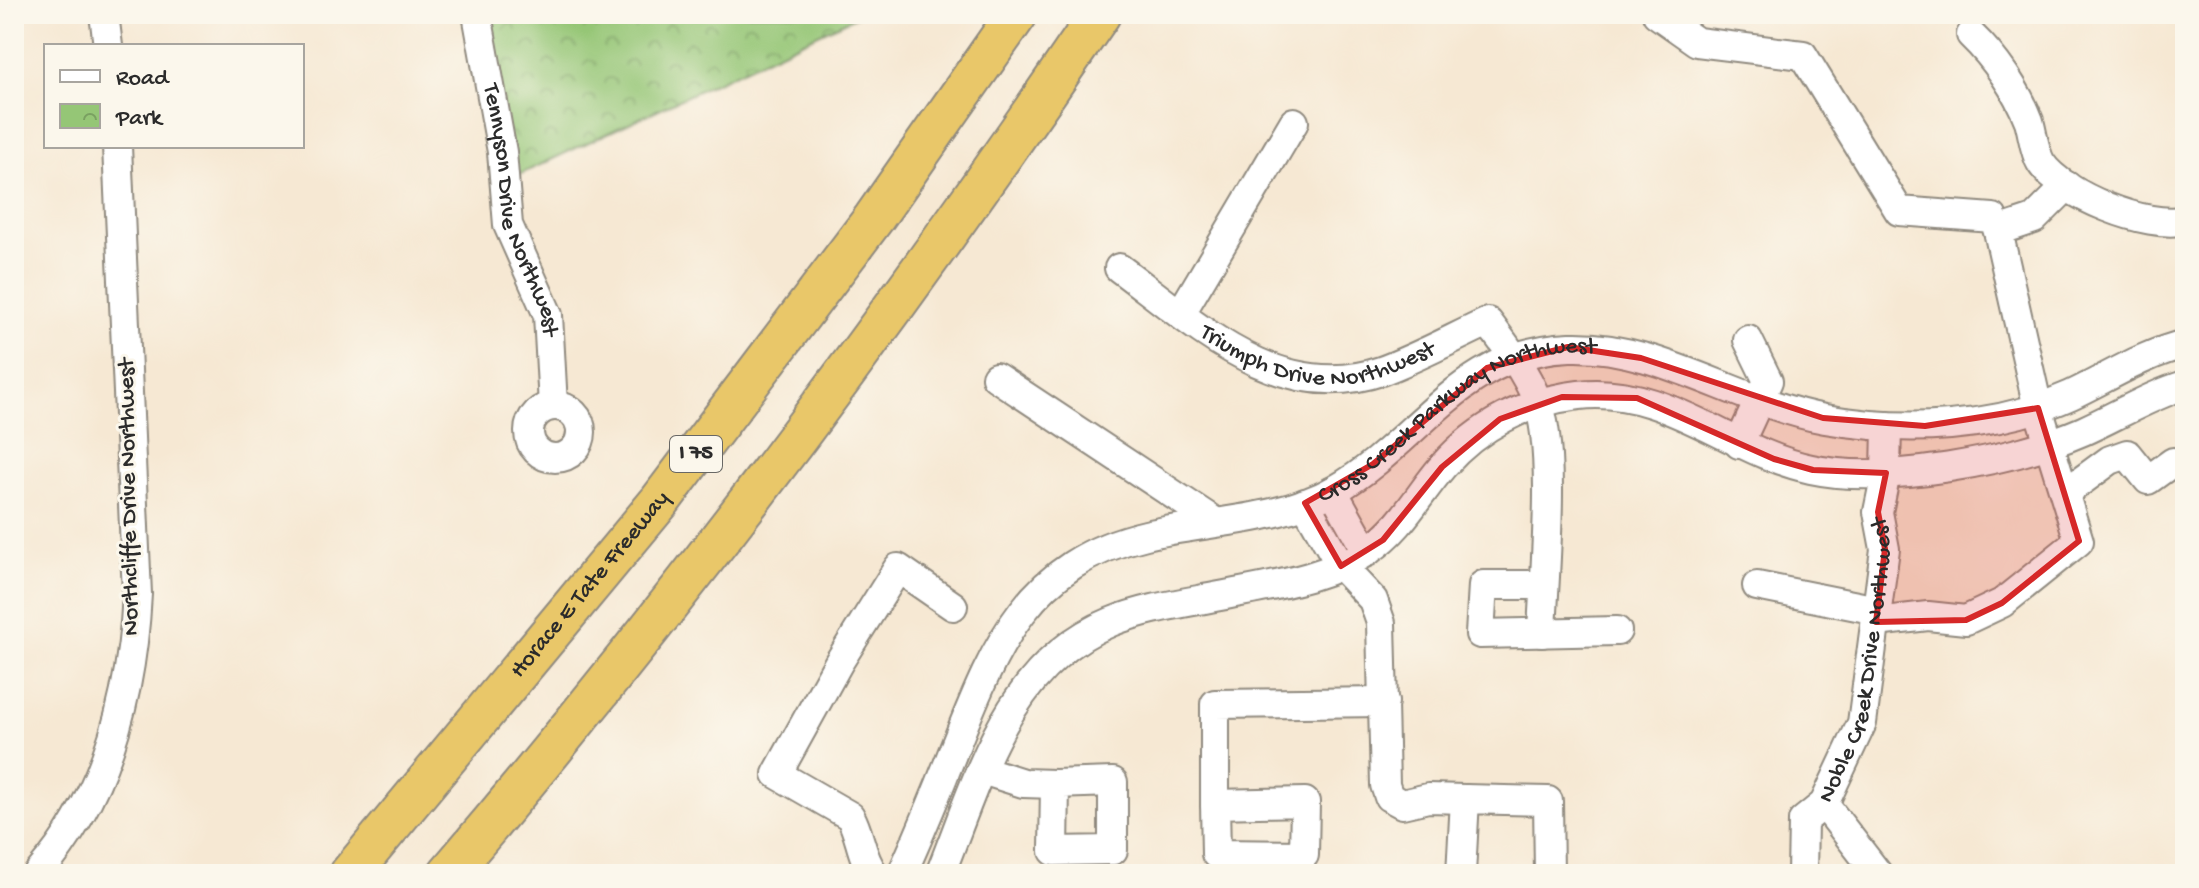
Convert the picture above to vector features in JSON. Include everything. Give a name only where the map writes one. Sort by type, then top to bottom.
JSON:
[{"type":"highway","name":"Horace E Tate Freeway","points":[[350,874],[660,501],[874,218],[1017,14]]},
{"type":"highway","points":[[448,874],[712,551],[849,373],[1100,14]]},
{"type":"street","points":[[104,14],[108,44]]},
{"type":"street","name":"Tennyson Drive Northwest","points":[[477,14],[502,152],[508,225],[548,315],[553,406]]},
{"type":"street","points":[[1657,14],[1697,42],[1803,55],[1899,211],[1993,218],[2038,408],[2079,541],[2002,603],[1966,620],[1876,616],[1757,586]]},
{"type":"street","points":[[1971,35],[1992,55],[2028,119],[2041,162],[2067,186],[2124,214],[2176,222],[2185,220]]},
{"type":"street","points":[[1181,313],[1294,122]]},
{"type":"street","name":"Northcliffe Drive Northwest","points":[[38,874],[70,830],[100,772],[124,703],[134,646],[137,594],[117,148]]},
{"type":"street","points":[[1998,231],[2034,219],[2067,186]]},
{"type":"street","name":"Triumph Drive Northwest","points":[[1119,268],[1247,360],[1305,378],[1341,379],[1380,371],[1488,322],[1514,357]]},
{"type":"street","points":[[1739,444],[1768,381],[1748,340]]},
{"type":"street","name":"Cross Creek Parkway Northwest","points":[[902,874],[988,664],[1023,608],[1058,576],[1101,550],[1142,536],[1305,503],[1333,491],[1373,464],[1461,384],[1514,357],[1544,349],[1591,347],[1641,358],[1760,402],[1823,418],[1887,426],[1963,423],[2038,408],[2138,361],[2185,344]]},
{"type":"street","points":[[1591,347],[1591,394]]},
{"type":"street","points":[[1514,357],[1538,403],[1547,449],[1542,633]]},
{"type":"street","points":[[996,377],[1215,522]]},
{"type":"street","name":"Cross Creek Parkway Northwest","points":[[940,874],[1002,722],[1022,691],[1050,660],[1086,634],[1137,613],[1282,584],[1341,566],[1367,552],[1402,522],[1442,467],[1466,443],[1500,419],[1538,403],[1591,394],[1637,398],[1680,412],[1774,459],[1813,470],[1886,473],[1988,460],[2051,444],[2185,385]]},
{"type":"street","name":"Noble Creek Drive Northwest","points":[[1878,874],[1824,804],[1862,723],[1885,549],[1878,512],[1886,473],[1887,426]]},
{"type":"street","points":[[2065,493],[2110,460],[2127,454],[2148,480],[2173,462]]},
{"type":"street","points":[[1333,491],[1367,552]]},
{"type":"street","points":[[1305,503],[1341,566],[1373,600],[1381,623],[1385,785],[1389,797],[1402,804],[1428,798],[1548,801],[1549,874]]},
{"type":"street","points":[[874,874],[866,865],[857,828],[850,816],[777,774],[839,662],[898,568],[953,606]]},
{"type":"street","points":[[1544,585],[1483,585],[1480,634],[1617,631]]},
{"type":"street","points":[[1215,804],[1215,704],[1384,702]]},
{"type":"street","points":[[982,770],[1023,783],[1055,784]]},
{"type":"street","points":[[1461,874],[1465,799]]},
{"type":"street","points":[[1802,874],[1803,821],[1824,804]]},
{"type":"highlighted area","points":[[1568,347],[1641,358],[1823,418],[1925,426],[2038,408],[2079,541],[2002,603],[1966,620],[1876,622],[1885,549],[1878,512],[1886,473],[1813,470],[1774,459],[1637,398],[1562,397],[1500,419],[1442,467],[1383,540],[1341,566],[1305,503],[1373,464],[1487,368]]},
{"type":"green space","points":[[463,14],[861,14],[506,181]]}]
